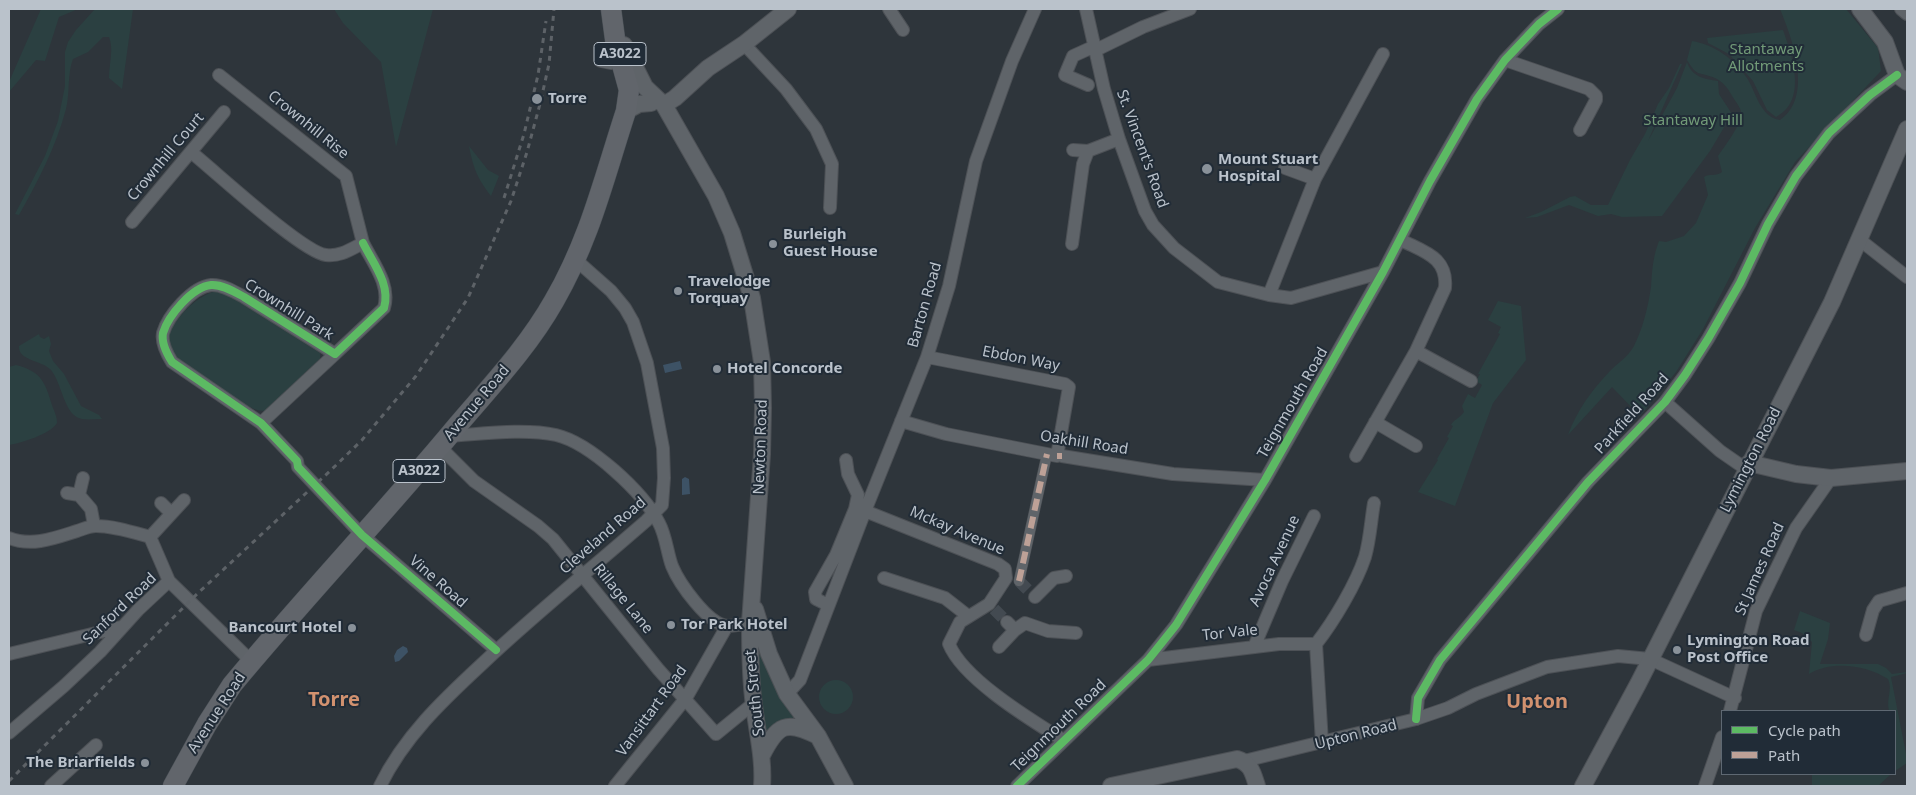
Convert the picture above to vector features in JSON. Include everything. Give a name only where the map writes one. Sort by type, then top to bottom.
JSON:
[{"type":"main road","name":"A3022","points":[[608,12],[616,70]]},
{"type":"main road","name":"Avenue Road","points":[[173,786],[224,696],[251,661],[445,442],[533,336],[576,260],[593,220],[626,111],[616,70]]},
{"type":"main road","name":"Avenue Road","points":[[616,70],[620,89],[620,131]]},
{"type":"street","points":[[626,111],[639,104],[657,104],[675,98],[708,68],[744,44],[773,14],[788,9]]},
{"type":"street","points":[[890,9],[903,30]]},
{"type":"street","name":"Barton Road","points":[[787,694],[800,680],[927,357],[949,286],[976,162],[1012,61],[1035,9]]},
{"type":"street","name":"St. Vincent's Road","points":[[1086,9],[1104,89],[1119,139],[1145,210],[1153,225],[1164,238],[1194,265],[1218,282],[1269,295],[1291,298],[1383,272]]},
{"type":"street","points":[[1088,85],[1065,75],[1073,56],[1190,9]]},
{"type":"street","name":"Teignmouth Road","points":[[1017,786],[1148,660],[1176,625],[1264,480],[1383,272],[1476,100],[1505,60],[1539,24],[1558,9]]},
{"type":"street","points":[[1860,9],[1886,42],[1902,78]]},
{"type":"street","points":[[1901,9],[1907,14]]},
{"type":"street","name":"Newton Road","points":[[608,12],[645,87],[716,196],[732,233],[745,274],[756,317],[762,362],[762,454],[752,600],[754,622],[787,694],[818,736],[845,786]]},
{"type":"street","points":[[744,44],[786,89],[816,129],[832,164],[830,208]]},
{"type":"street","points":[[1269,295],[1315,178],[1382,54]]},
{"type":"street","points":[[1505,60],[1589,89],[1596,100],[1580,130]]},
{"type":"street","name":"Newton Road","points":[[616,70],[657,104]]},
{"type":"street","name":"Crownhill Rise","points":[[220,76],[346,176],[362,243]]},
{"type":"street","name":"Parkfield Road","points":[[1416,719],[1418,698],[1440,660],[1596,473],[1665,402],[1708,339],[1740,283],[1768,224],[1796,176],[1829,133],[1870,95],[1902,78]]},
{"type":"street","name":"Crownhill Court","points":[[132,222],[224,112]]},
{"type":"street","name":"Lymington Road","points":[[1582,786],[1638,684],[1832,302],[1907,128]]},
{"type":"street","points":[[1073,150],[1088,151],[1119,139]]},
{"type":"street","points":[[1072,244],[1083,164],[1088,151]]},
{"type":"street","points":[[191,152],[277,223],[312,249],[326,255],[340,254],[362,243]]},
{"type":"street","points":[[1285,168],[1315,178]]},
{"type":"street","points":[[1356,456],[1416,351],[1445,288],[1444,268],[1438,261],[1401,240]]},
{"type":"street","points":[[1860,240],[1907,277]]},
{"type":"street","name":"Crownhill Park","points":[[261,423],[384,308],[387,300],[386,286],[362,243]]},
{"type":"street","name":"Cleveland Road","points":[[380,786],[398,754],[425,718],[496,650],[654,514],[662,505],[663,448],[647,363],[633,322],[625,308],[610,291],[576,260]]},
{"type":"street","name":"Crownhill Park","points":[[335,354],[284,320],[228,289],[211,285],[200,289],[184,301],[172,316],[163,334],[167,354],[172,362],[261,423],[297,462],[298,467],[362,535]]},
{"type":"street","points":[[1416,351],[1471,381]]},
{"type":"street","name":"Ebdon Way","points":[[927,357],[1069,386],[1055,455]]},
{"type":"street","points":[[1665,402],[1720,451],[1748,466],[1831,478],[1907,471]]},
{"type":"street","name":"Oakhill Road","points":[[901,421],[946,434],[1055,455],[1173,474],[1264,480]]},
{"type":"street","points":[[1375,422],[1416,446]]},
{"type":"street","points":[[445,442],[522,432],[556,435],[578,444],[602,459],[654,514],[664,535],[673,568],[680,581],[705,613],[727,626],[754,622]]},
{"type":"street","name":"Rillage Lane","points":[[445,442],[474,481],[546,533],[658,669],[686,698],[716,734],[754,703]]},
{"type":"street","points":[[1006,578],[1019,581],[1055,455]]},
{"type":"street","points":[[828,605],[816,599],[815,592],[836,555],[855,509],[858,495],[848,474],[846,460]]},
{"type":"street","points":[[83,478],[73,494],[91,509],[94,526]]},
{"type":"street","name":"St James Road","points":[[1730,710],[1756,612],[1796,528],[1831,478]]},
{"type":"street","points":[[150,537],[184,500]]},
{"type":"street","points":[[161,503],[171,513]]},
{"type":"street","points":[[1322,743],[1316,644],[1328,629],[1355,580],[1365,556],[1374,503]]},
{"type":"street","name":"Mckay Avenue","points":[[865,511],[998,564],[1005,569],[1006,578],[991,607],[968,616],[960,622],[949,644],[954,654],[978,680],[1008,704],[1063,740]]},
{"type":"street","name":"Avoca Avenue","points":[[1254,647],[1282,581],[1314,516]]},
{"type":"street","points":[[9,538],[17,542],[33,543],[94,526],[120,528],[150,537],[169,581]]},
{"type":"street","name":"Vine Road","points":[[362,535],[496,650]]},
{"type":"street","points":[[1035,597],[1054,578],[1066,576]]},
{"type":"street","points":[[884,578],[945,598],[968,616]]},
{"type":"street","name":"Sanford Road","points":[[9,733],[100,652],[121,627],[169,581],[251,661]]},
{"type":"street","points":[[1866,635],[1873,610],[1879,601],[1907,593]]},
{"type":"street","name":"South Street","points":[[754,622],[754,703],[762,755],[762,786]]},
{"type":"street","points":[[998,647],[1011,626],[1025,623],[1048,630],[1076,633]]},
{"type":"street","name":"Vansittart Road","points":[[615,786],[686,698],[727,626]]},
{"type":"street","points":[[9,654],[121,627]]},
{"type":"street","name":"Tor Vale","points":[[1148,660],[1279,644],[1316,644]]},
{"type":"street","name":"Upton Road","points":[[1111,786],[1140,783],[1237,759],[1244,761],[1416,719],[1448,708],[1476,694],[1547,667],[1618,656],[1650,658],[1735,698]]},
{"type":"street","points":[[762,755],[770,740],[786,726],[803,729],[818,736]]},
{"type":"street","points":[[1705,786],[1721,740]]},
{"type":"street","points":[[51,786],[96,745]]},
{"type":"street","points":[[1244,761],[1252,770],[1257,786]]},
{"type":"green space","points":[[41,9],[78,9],[59,17],[45,61],[36,60],[9,92],[9,82]]},
{"type":"green space","points":[[95,9],[133,9],[122,89],[109,78],[111,51],[109,37],[103,37],[88,52],[73,59],[66,109],[57,137],[46,164],[19,215],[15,214],[45,156],[58,121],[65,86],[65,52],[68,42]]},
{"type":"green space","points":[[334,9],[433,9],[396,147],[381,62],[343,23]]},
{"type":"green space","points":[[1780,9],[1846,9],[1878,48],[1881,71],[1795,162],[1755,228],[1703,329],[1676,372],[1640,416],[1612,387],[1568,435],[1580,409],[1591,393],[1634,346],[1647,310],[1652,269],[1659,241],[1666,242],[1684,236],[1696,223],[1708,195],[1704,177],[1722,172],[1718,156],[1741,117],[1738,105],[1726,87],[1715,78],[1696,72],[1687,60],[1692,41],[1716,49],[1730,59],[1747,78],[1763,109],[1773,118],[1780,120],[1790,110],[1796,97],[1798,82],[1794,51]]},
{"type":"green space","name":"Stantaway Allotments","points":[[1783,30],[1793,64],[1795,89],[1792,100],[1786,109],[1776,117],[1767,110],[1753,81],[1729,54],[1708,43],[1707,38]]},
{"type":"green space","name":"Stantaway Hill","points":[[1687,62],[1695,74],[1718,81],[1719,94],[1732,114],[1710,151],[1662,216],[1622,217],[1611,214],[1598,216],[1569,205],[1537,217],[1525,218],[1575,196],[1591,205],[1608,205],[1680,64],[1682,64],[1648,141],[1677,88]]},
{"type":"green space","points":[[469,146],[488,170],[499,176],[491,196],[476,172]]},
{"type":"green space","points":[[215,291],[225,293],[320,353],[320,359],[265,411],[248,406],[195,372],[178,358],[172,349],[169,340],[170,331],[174,324],[186,309],[204,296]]},
{"type":"green space","points":[[1498,301],[1521,306],[1526,360],[1493,403],[1455,506],[1418,492],[1449,438],[1447,437],[1453,426],[1451,425],[1452,423],[1464,412],[1462,406],[1468,394],[1475,398],[1482,385],[1476,381],[1480,374],[1478,374],[1500,334],[1498,333],[1501,327],[1488,320]]},
{"type":"green space","points":[[39,334],[44,339],[49,336],[51,344],[49,351],[53,361],[64,374],[81,406],[99,415],[102,419],[82,419],[76,417],[67,406],[51,370],[22,355],[19,346]]},
{"type":"green space","points":[[16,365],[32,371],[42,380],[48,392],[57,423],[49,431],[28,440],[9,445],[9,367]]},
{"type":"green space","points":[[1800,611],[1830,623],[1828,639],[1820,664],[1878,664],[1892,674],[1907,672],[1891,677],[1907,763],[1896,770],[1896,710],[1889,710],[1890,686],[1888,679],[1870,670],[1849,666],[1828,667],[1809,674],[1812,642],[1802,633],[1794,630]]},
{"type":"green space","points":[[750,623],[818,736],[786,726],[762,755]]},
{"type":"green space","points":[[836,680],[843,681],[848,685],[852,690],[852,704],[848,709],[843,713],[836,714],[829,713],[824,709],[820,704],[819,697],[820,690],[824,685],[829,681]]},
{"type":"green space","points":[[1812,775],[1890,775],[1878,786],[1812,786]]},
{"type":"water","points":[[680,361],[682,369],[665,373],[663,365]]},
{"type":"water","points":[[685,477],[689,479],[690,494],[682,495],[682,479]]},
{"type":"water","points":[[403,646],[407,648],[408,652],[399,661],[395,662],[394,656],[397,650]]},
{"type":"tunnel","points":[[1019,581],[1035,597]]},
{"type":"tunnel","points":[[994,609],[1007,622]]},
{"type":"railway","points":[[9,781],[197,594],[362,440],[416,376],[468,298],[511,201],[527,152],[549,64],[554,9]]},
{"type":"railway","points":[[504,198],[524,134],[538,75],[546,21]]},
{"type":"marked path","points":[[1019,581],[1047,454]]},
{"type":"marked path","points":[[1057,456],[1062,456]]},
{"type":"cycle path","points":[[1017,786],[1148,660],[1176,625],[1265,480],[1383,272],[1430,181],[1477,99],[1505,60],[1539,24],[1558,9]]},
{"type":"cycle path","points":[[1416,719],[1418,698],[1440,660],[1588,482],[1665,402],[1685,375],[1740,283],[1768,224],[1796,176],[1829,133],[1870,95],[1897,75]]},
{"type":"cycle path","points":[[363,243],[383,283],[386,299],[384,308],[335,354],[244,297],[215,285],[196,291],[175,311],[163,333],[165,348],[172,362],[261,423],[297,461],[298,467],[362,535],[496,650]]},
{"type":"place","name":"Torre","points":[[537,99]]},
{"type":"place","name":"Mount Stuart Hospital","points":[[1207,169]]},
{"type":"place","name":"Burleigh Guest House","points":[[773,244]]},
{"type":"place","name":"Travelodge Torquay","points":[[678,291]]},
{"type":"place","name":"Hotel Concorde","points":[[717,369]]},
{"type":"place","name":"Tor Park Hotel","points":[[671,625]]},
{"type":"place","name":"Bancourt Hotel","points":[[352,628]]},
{"type":"place","name":"Lymington Road Post Office","points":[[1677,650]]},
{"type":"place","name":"The Briarfields","points":[[145,763]]},
{"type":"district","name":"Torre","points":[[334,700]]},
{"type":"district","name":"Upton","points":[[1537,702]]}]
